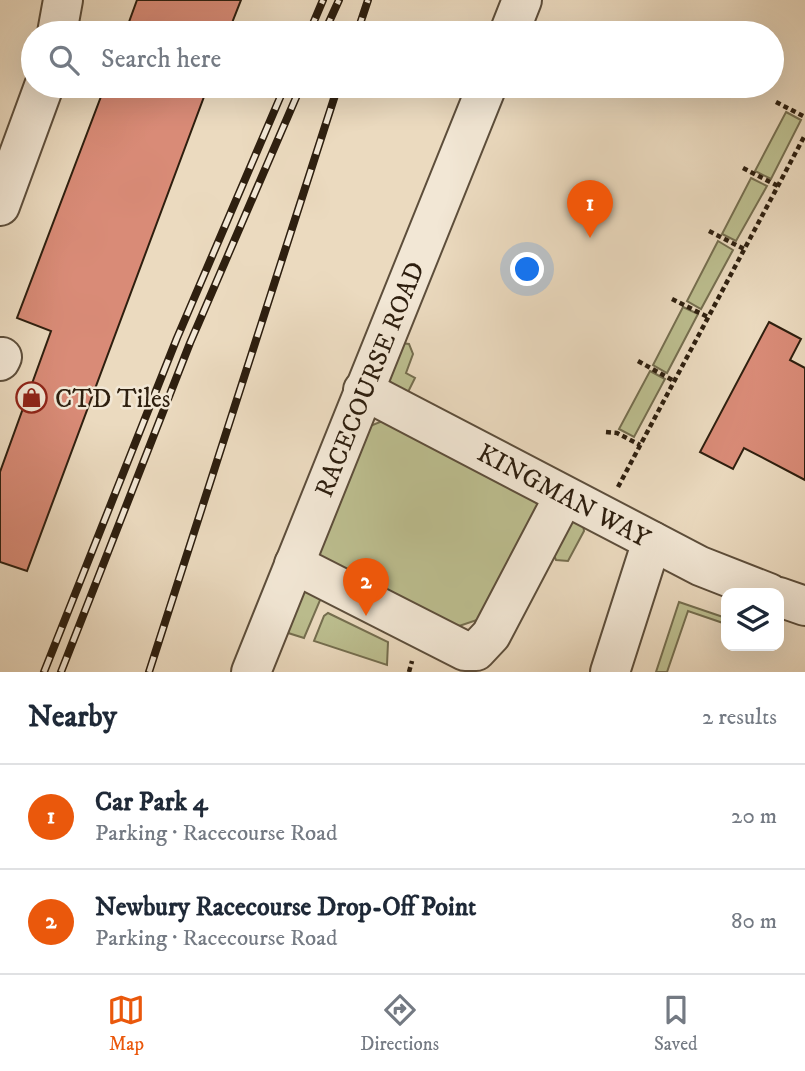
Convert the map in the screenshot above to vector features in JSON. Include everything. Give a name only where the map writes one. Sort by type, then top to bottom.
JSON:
[{"type":"street","points":[[59,21],[63,0]]},
{"type":"street","points":[[514,21],[522,0]]},
{"type":"street","points":[[0,206],[40,98]]},
{"type":"street","name":"RACECOURSE ROAD","points":[[251,672],[482,98]]},
{"type":"street","name":"KINGMAN WAY","points":[[363,390],[700,566],[756,588]]},
{"type":"street","points":[[294,565],[465,651],[476,651],[491,635],[564,496]]},
{"type":"street","points":[[610,672],[652,541]]},
{"type":"street","points":[[784,599],[805,606]]},
{"type":"path","points":[[776,102],[805,117]]},
{"type":"path","points":[[602,516],[805,135]]},
{"type":"path","points":[[743,167],[778,186]]},
{"type":"path","points":[[709,231],[744,249]]},
{"type":"path","points":[[672,299],[708,317]]},
{"type":"path","points":[[638,361],[674,381]]},
{"type":"path","points":[[606,432],[617,433],[640,445]]},
{"type":"green space","points":[[786,112],[801,120],[771,179],[755,171]]},
{"type":"green space","points":[[751,178],[767,186],[736,241],[722,234]]},
{"type":"green space","points":[[718,241],[733,250],[701,309],[687,301]]},
{"type":"green space","points":[[683,307],[698,314],[667,373],[653,365]]},
{"type":"green space","points":[[401,343],[409,344],[413,354],[406,373],[415,378],[406,396],[395,389],[388,378]]},
{"type":"green space","points":[[650,371],[665,379],[634,437],[619,429]]},
{"type":"green space","points":[[391,422],[531,496],[537,504],[539,515],[480,619],[459,626],[459,634],[315,553],[370,426]]},
{"type":"green space","points":[[565,518],[583,524],[584,531],[568,561],[556,560],[550,547]]},
{"type":"green space","points":[[307,589],[321,598],[304,638],[285,632],[300,593]]},
{"type":"green space","points":[[679,602],[721,616],[721,622],[688,611],[667,672],[656,672]]},
{"type":"green space","points":[[328,613],[388,642],[387,665],[314,641],[324,616]]},
{"type":"building","points":[[137,0],[241,0],[233,21],[129,21]]},
{"type":"building","points":[[100,98],[204,98],[27,571],[0,562],[0,472],[51,331],[17,318]]},
{"type":"building","points":[[769,322],[801,339],[790,360],[805,368],[805,480],[744,448],[733,469],[700,452]]},
{"type":"railway","points":[[314,21],[323,0]]},
{"type":"railway","points":[[329,21],[339,0]]},
{"type":"railway","points":[[361,21],[368,0]]},
{"type":"railway","points":[[44,672],[177,338],[280,98]]},
{"type":"railway","points":[[61,672],[190,343],[296,98]]},
{"type":"railway","points":[[149,672],[334,98]]},
{"type":"place","name":"Car Park 4","points":[[590,238]]},
{"type":"place","name":"CTD Tiles","points":[[32,398]]},
{"type":"place","name":"Newbury Racecourse Drop-Off Point","points":[[366,616]]}]
